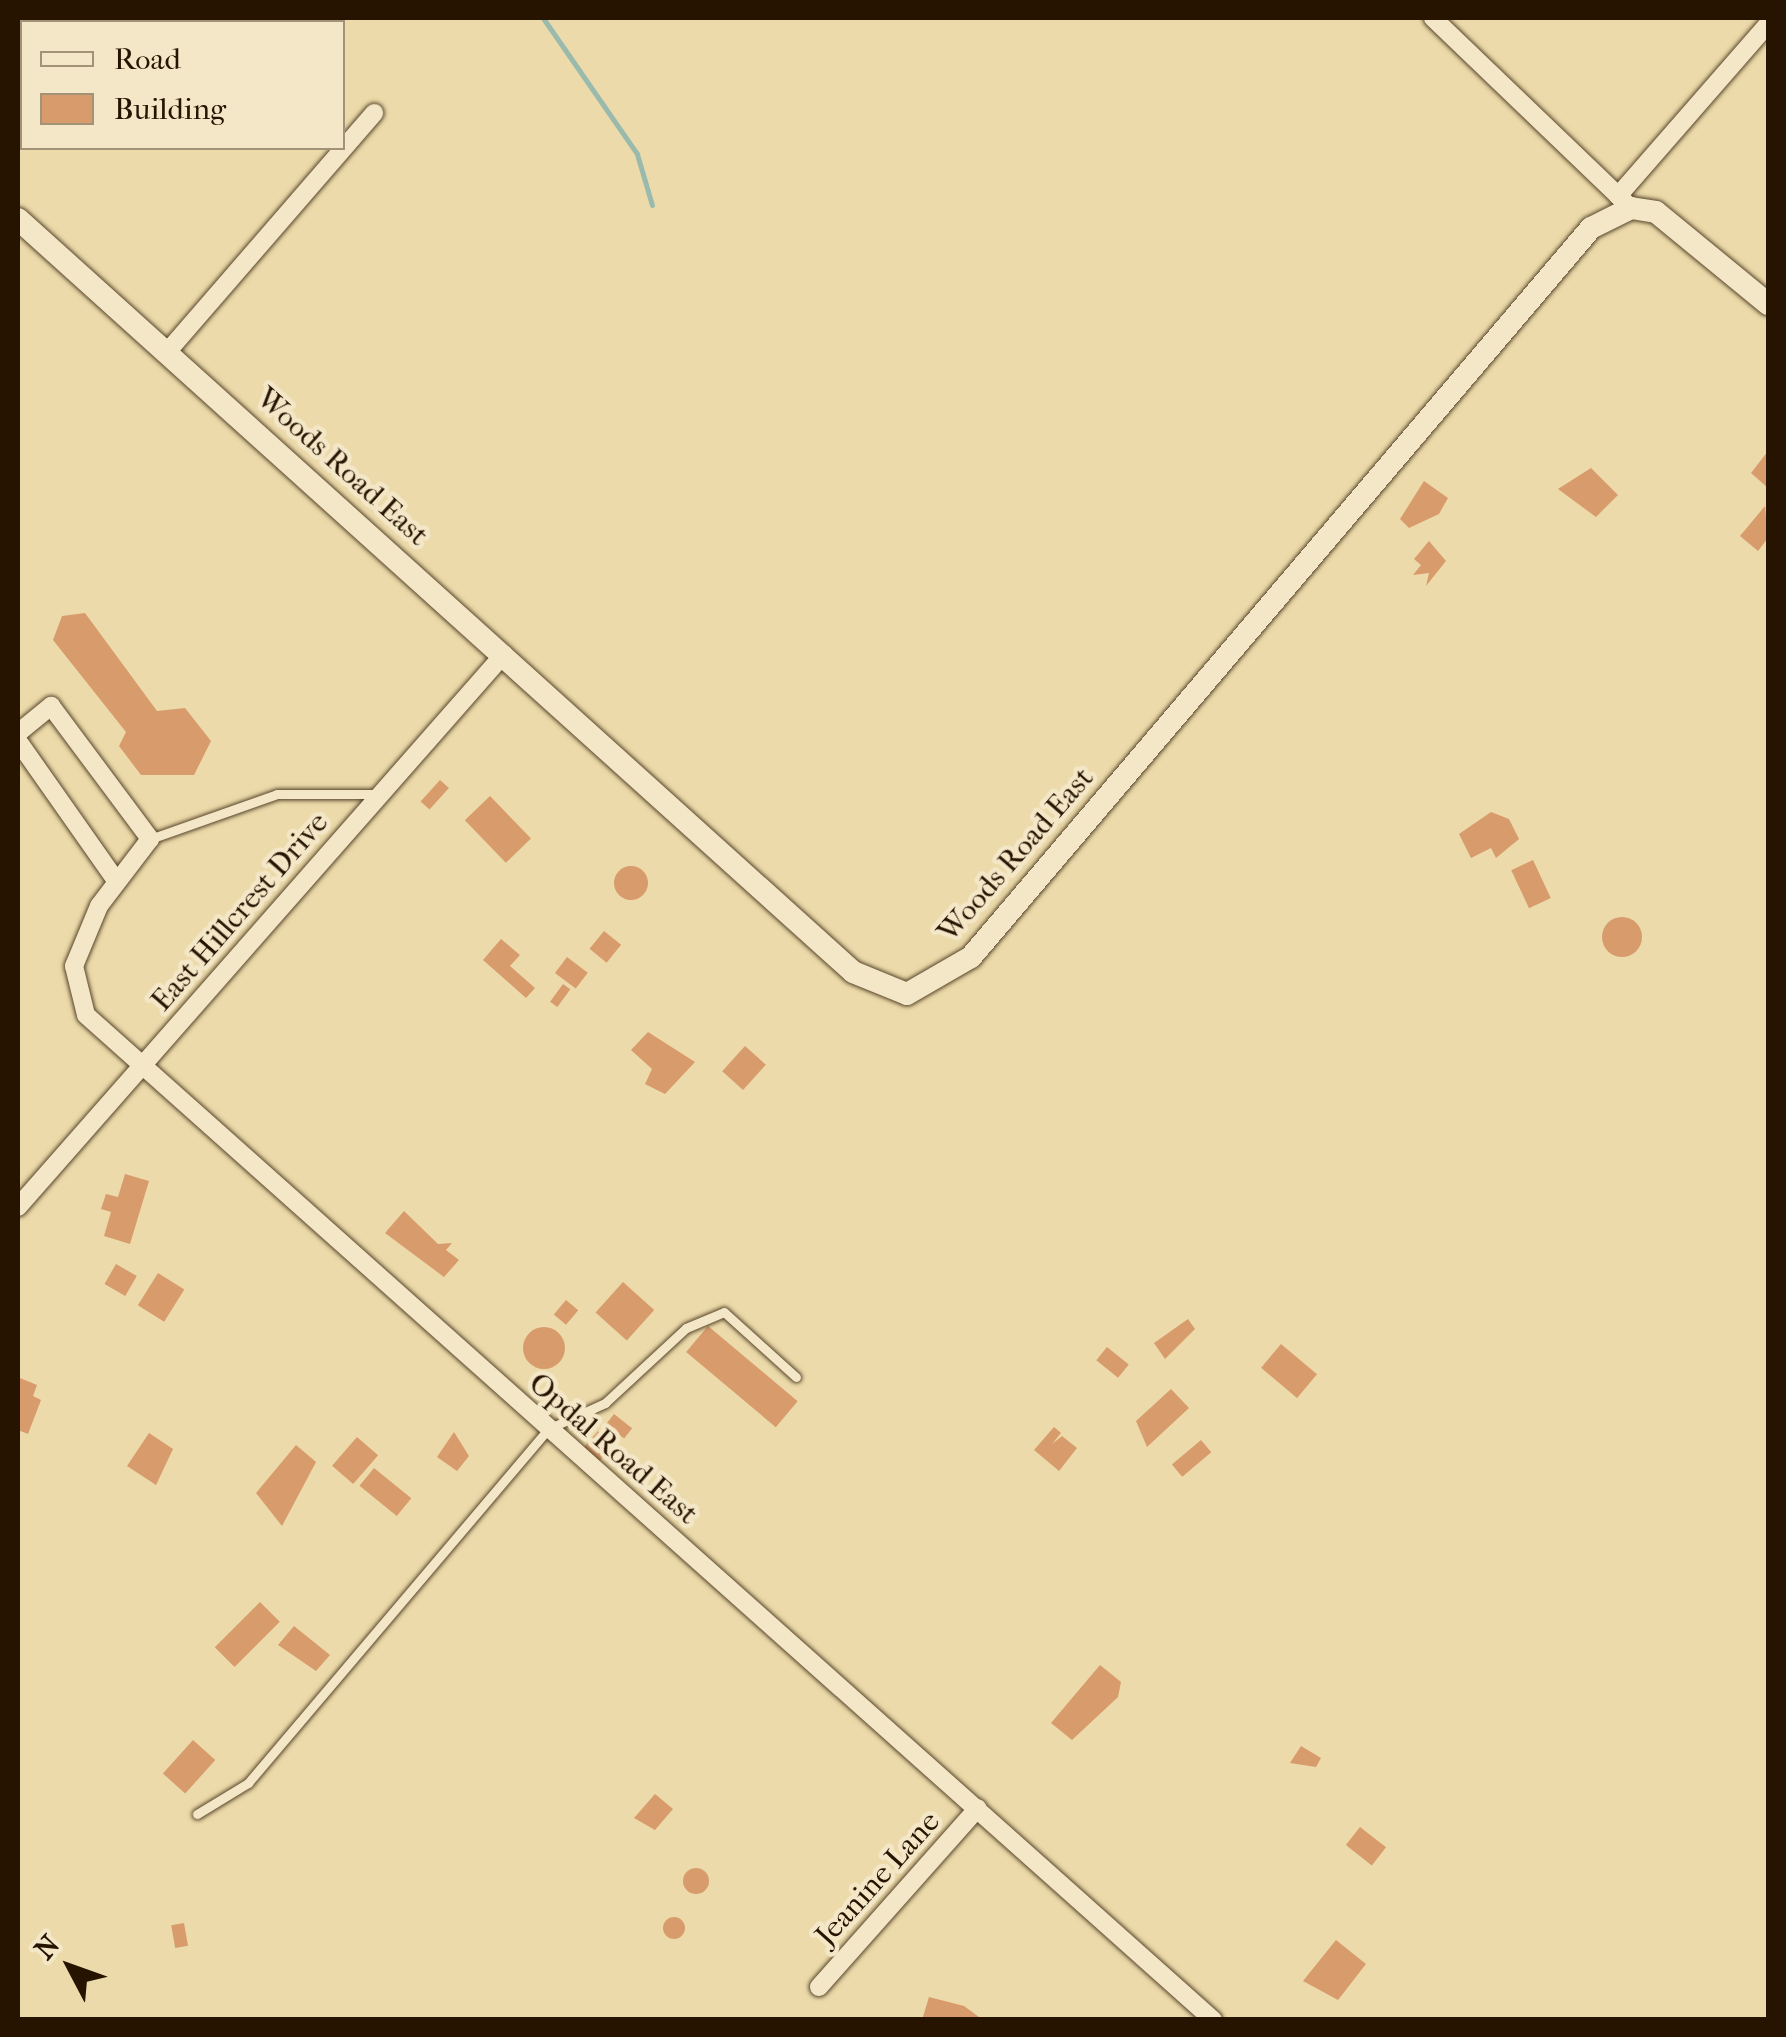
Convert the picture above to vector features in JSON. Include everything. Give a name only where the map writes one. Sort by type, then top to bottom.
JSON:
[{"type":"main road","points":[[1624,202],[1676,224],[1768,304]]},
{"type":"main road","name":"Woods Road East","points":[[18,219],[853,972],[884,991],[920,992],[971,957],[1579,240],[1624,202]]},
{"type":"street","points":[[1433,18],[1624,202],[1768,24]]},
{"type":"street","points":[[345,147],[374,113]]},
{"type":"street","points":[[168,351],[342,150]]},
{"type":"street","name":"East Hillcrest Drive","points":[[18,1208],[504,654]]},
{"type":"street","points":[[18,733],[52,706],[150,839]]},
{"type":"street","points":[[18,741],[117,882]]},
{"type":"street","name":"Opdal Road East","points":[[150,839],[117,882],[74,966],[86,1016],[138,1070],[978,1808],[1213,2020]]},
{"type":"street","name":"Jeanine Lane","points":[[819,1987],[978,1808]]},
{"type":"lane","points":[[150,839],[277,794],[380,794]]},
{"type":"lane","points":[[197,1814],[248,1783],[548,1429],[604,1403],[709,1312],[724,1312],[796,1376]]},
{"type":"building","points":[[1768,451],[1768,488],[1751,473]]},
{"type":"building","points":[[1591,468],[1618,495],[1596,517],[1558,489]]},
{"type":"building","points":[[1424,481],[1448,498],[1439,514],[1409,528],[1400,519]]},
{"type":"building","points":[[1765,506],[1768,538],[1758,551],[1740,536]]},
{"type":"building","points":[[1429,541],[1446,561],[1426,586],[1429,573],[1413,575],[1421,565],[1414,559]]},
{"type":"building","points":[[85,613],[157,711],[185,708],[211,741],[194,775],[141,775],[119,746],[126,732],[53,640],[62,616]]},
{"type":"building","points":[[440,780],[449,788],[430,810],[421,802]]},
{"type":"building","points":[[490,796],[531,838],[506,863],[465,820]]},
{"type":"building","points":[[1491,812],[1509,819],[1519,839],[1496,858],[1491,848],[1471,858],[1459,834]]},
{"type":"building","points":[[1533,860],[1551,898],[1529,908],[1511,870]]},
{"type":"building","points":[[631,866],[643,871],[648,883],[643,895],[631,900],[619,895],[614,883],[619,871]]},
{"type":"building","points":[[1622,917],[1636,923],[1642,937],[1636,951],[1622,957],[1608,951],[1602,937],[1608,923]]},
{"type":"building","points":[[604,931],[621,945],[607,963],[590,949]]},
{"type":"building","points":[[501,939],[520,955],[510,966],[535,988],[526,998],[483,960]]},
{"type":"building","points":[[567,957],[588,973],[576,989],[555,973]]},
{"type":"building","points":[[563,984],[570,989],[557,1007],[550,1002]]},
{"type":"building","points":[[648,1032],[695,1062],[665,1094],[645,1084],[652,1069],[631,1050]]},
{"type":"building","points":[[745,1046],[766,1065],[743,1090],[722,1071]]},
{"type":"building","points":[[125,1174],[149,1181],[130,1244],[104,1236],[111,1212],[101,1209],[106,1194],[118,1197]]},
{"type":"building","points":[[404,1211],[438,1244],[452,1243],[446,1250],[459,1260],[444,1277],[385,1233]]},
{"type":"building","points":[[116,1264],[137,1276],[125,1296],[104,1284]]},
{"type":"building","points":[[158,1273],[184,1289],[164,1322],[138,1305]]},
{"type":"building","points":[[623,1282],[654,1310],[627,1341],[596,1312]]},
{"type":"building","points":[[566,1300],[578,1310],[566,1325],[554,1315]]},
{"type":"building","points":[[1188,1319],[1195,1329],[1165,1359],[1154,1343]]},
{"type":"building","points":[[708,1326],[798,1401],[776,1427],[686,1352]]},
{"type":"building","points":[[544,1327],[559,1333],[565,1348],[559,1363],[544,1369],[529,1363],[523,1348],[529,1333]]},
{"type":"building","points":[[1281,1344],[1317,1374],[1297,1398],[1261,1368]]},
{"type":"building","points":[[1107,1347],[1129,1365],[1118,1378],[1096,1360]]},
{"type":"building","points":[[20,1378],[37,1385],[33,1396],[41,1400],[28,1434],[18,1430]]},
{"type":"building","points":[[1171,1389],[1189,1408],[1147,1447],[1136,1421]]},
{"type":"building","points":[[614,1414],[632,1428],[624,1438],[606,1424]]},
{"type":"building","points":[[1054,1427],[1061,1433],[1052,1444],[1062,1436],[1077,1448],[1059,1471],[1034,1450]]},
{"type":"building","points":[[598,1431],[614,1445],[597,1464],[582,1450]]},
{"type":"building","points":[[454,1432],[469,1456],[457,1471],[437,1457]]},
{"type":"building","points":[[149,1433],[173,1449],[156,1485],[127,1466]]},
{"type":"building","points":[[357,1437],[378,1455],[353,1484],[332,1466]]},
{"type":"building","points":[[1201,1440],[1211,1452],[1182,1477],[1172,1464]]},
{"type":"building","points":[[296,1445],[316,1462],[282,1526],[256,1493]]},
{"type":"building","points":[[374,1468],[411,1498],[397,1516],[360,1486]]},
{"type":"building","points":[[260,1602],[280,1622],[235,1667],[215,1647]]},
{"type":"building","points":[[294,1626],[330,1655],[316,1671],[278,1645]]},
{"type":"building","points":[[1100,1665],[1121,1682],[1118,1697],[1072,1740],[1051,1723]]},
{"type":"building","points":[[193,1740],[215,1760],[185,1794],[163,1773]]},
{"type":"building","points":[[1301,1746],[1321,1758],[1316,1767],[1290,1763]]},
{"type":"building","points":[[655,1794],[673,1809],[655,1830],[634,1818]]},
{"type":"building","points":[[1360,1827],[1386,1847],[1372,1865],[1346,1845]]},
{"type":"building","points":[[696,1868],[705,1872],[709,1881],[705,1890],[696,1894],[687,1890],[683,1881],[687,1872]]},
{"type":"building","points":[[674,1917],[682,1920],[682,1936],[674,1939],[666,1936],[663,1928],[666,1920]]},
{"type":"building","points":[[184,1923],[188,1946],[175,1948],[171,1925]]},
{"type":"building","points":[[1336,1940],[1366,1964],[1338,2000],[1303,1981]]},
{"type":"building","points":[[929,1997],[964,2006],[983,2020],[922,2020]]},
{"type":"waterway","points":[[543,18],[637,154],[652,205]]}]
